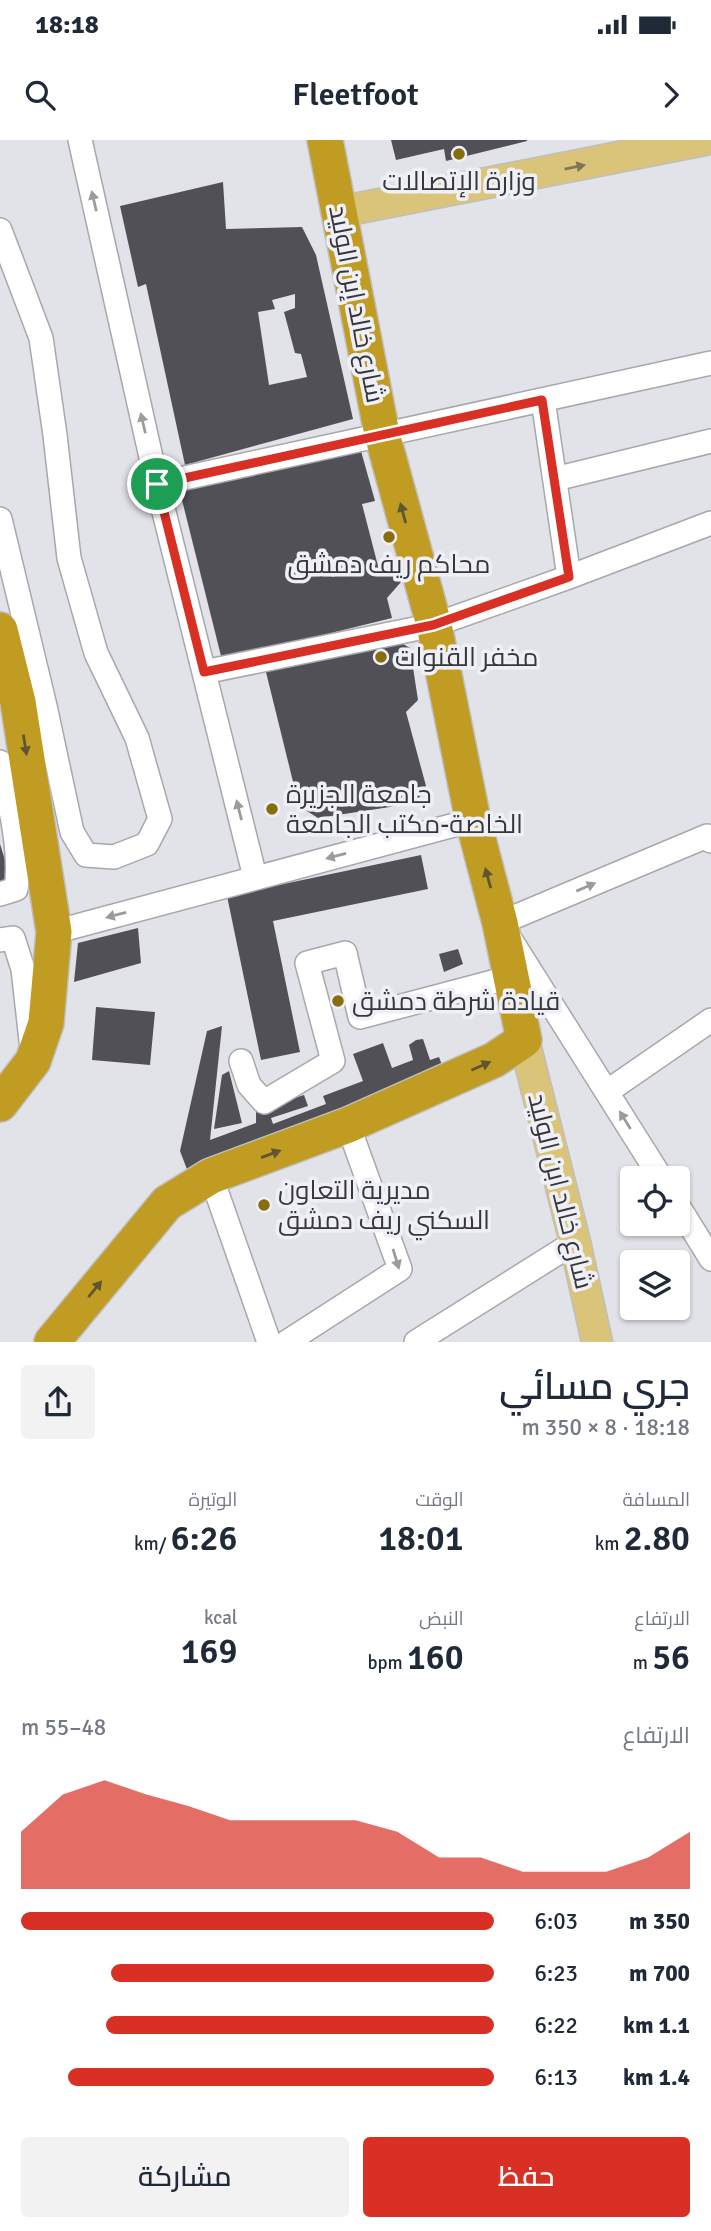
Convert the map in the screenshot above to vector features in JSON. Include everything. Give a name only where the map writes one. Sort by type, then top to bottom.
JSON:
[{"type":"highway","name":"شارع خالد إبن الوليد","points":[[326,140],[382,434],[433,625],[473,820],[500,923],[524,1040]]},
{"type":"highway","points":[[0,630],[9,704],[54,932],[46,1023],[33,1061],[0,1104]]},
{"type":"highway","points":[[52,1342],[167,1203],[211,1176],[348,1125],[494,1060],[524,1040]]},
{"type":"main road","points":[[339,212],[625,148],[705,140]]},
{"type":"main road","name":"شارع خالد ابن الوليد","points":[[524,1040],[575,1242],[591,1339]]},
{"type":"street","points":[[80,140],[157,484],[256,877]]},
{"type":"street","points":[[0,230],[41,338],[69,558],[96,653],[137,738],[160,819],[147,844],[114,857],[86,855],[72,831],[0,519]]},
{"type":"street","points":[[157,484],[711,363]]},
{"type":"street","points":[[542,400],[569,577]]},
{"type":"street","points":[[555,479],[711,441]]},
{"type":"street","points":[[204,672],[433,625],[711,523]]},
{"type":"street","points":[[0,762],[19,872],[16,889],[0,894]]},
{"type":"street","points":[[54,932],[473,820]]},
{"type":"street","points":[[654,1166],[500,923],[707,836],[711,841]]},
{"type":"street","points":[[0,940],[13,937],[23,969],[33,1061]]},
{"type":"street","points":[[241,1061],[249,1085],[264,1102],[333,1061],[307,963],[345,953],[360,1017]]},
{"type":"street","points":[[325,1032],[360,1017],[511,977]]},
{"type":"street","points":[[608,1091],[709,1025]]},
{"type":"street","points":[[287,1342],[400,1269],[348,1125]]},
{"type":"street","points":[[211,1176],[269,1342]]},
{"type":"street","points":[[690,1225],[711,1259]]},
{"type":"street","points":[[416,1342],[575,1242]]},
{"type":"building","name":"وزارة الإتصالات","points":[[391,140],[527,141],[446,161],[444,149],[396,160]]},
{"type":"building","points":[[223,182],[226,229],[302,227],[316,255],[353,419],[185,465],[146,284],[138,287],[120,206]],"holes":[[[295,294],[295,308],[284,312],[295,353],[301,354],[307,377],[269,385],[258,312],[275,309],[272,300]]]},
{"type":"building","points":[[361,451],[375,501],[362,504],[378,566],[396,561],[401,582],[387,598],[392,618],[222,660],[179,488]]},
{"type":"building","points":[[398,641],[410,648],[418,700],[406,712],[426,786],[416,803],[318,818],[299,806],[264,664]]},
{"type":"building","points":[[0,844],[11,879],[0,882]]},
{"type":"building","points":[[421,855],[428,889],[273,921],[300,1052],[261,1060],[227,896]]},
{"type":"building","points":[[138,928],[141,963],[74,982],[78,943]]},
{"type":"building","points":[[458,949],[463,964],[444,972],[439,954]]},
{"type":"building","points":[[96,1007],[155,1012],[150,1065],[92,1060]]},
{"type":"building","points":[[222,1026],[210,1140],[256,1123],[256,1110],[304,1095],[308,1106],[271,1118],[273,1124],[326,1104],[323,1096],[363,1081],[353,1054],[383,1043],[392,1068],[413,1060],[409,1045],[423,1039],[430,1060],[439,1057],[447,1078],[188,1172],[180,1151],[207,1031]]},
{"type":"building","points":[[229,1071],[242,1123],[214,1129],[222,1075]]},
{"type":"place","name":"وزارة الإتصالات","points":[[459,154]]},
{"type":"place","name":"محاكم ريف دمشق","points":[[389,537]]},
{"type":"place","name":"مخفر القنوات","points":[[381,657]]},
{"type":"place","name":"جامعة الجزيرة الخاصة-مكتب الجامعة","points":[[272,809]]},
{"type":"place","name":"قيادة شرطة دمشق","points":[[338,1001]]},
{"type":"place","name":"مديرية التعاون السكني ريف دمشق","points":[[264,1205]]},
{"type":"route","points":[[542,400],[569,577],[433,625],[204,672],[157,484],[542,400]]}]
